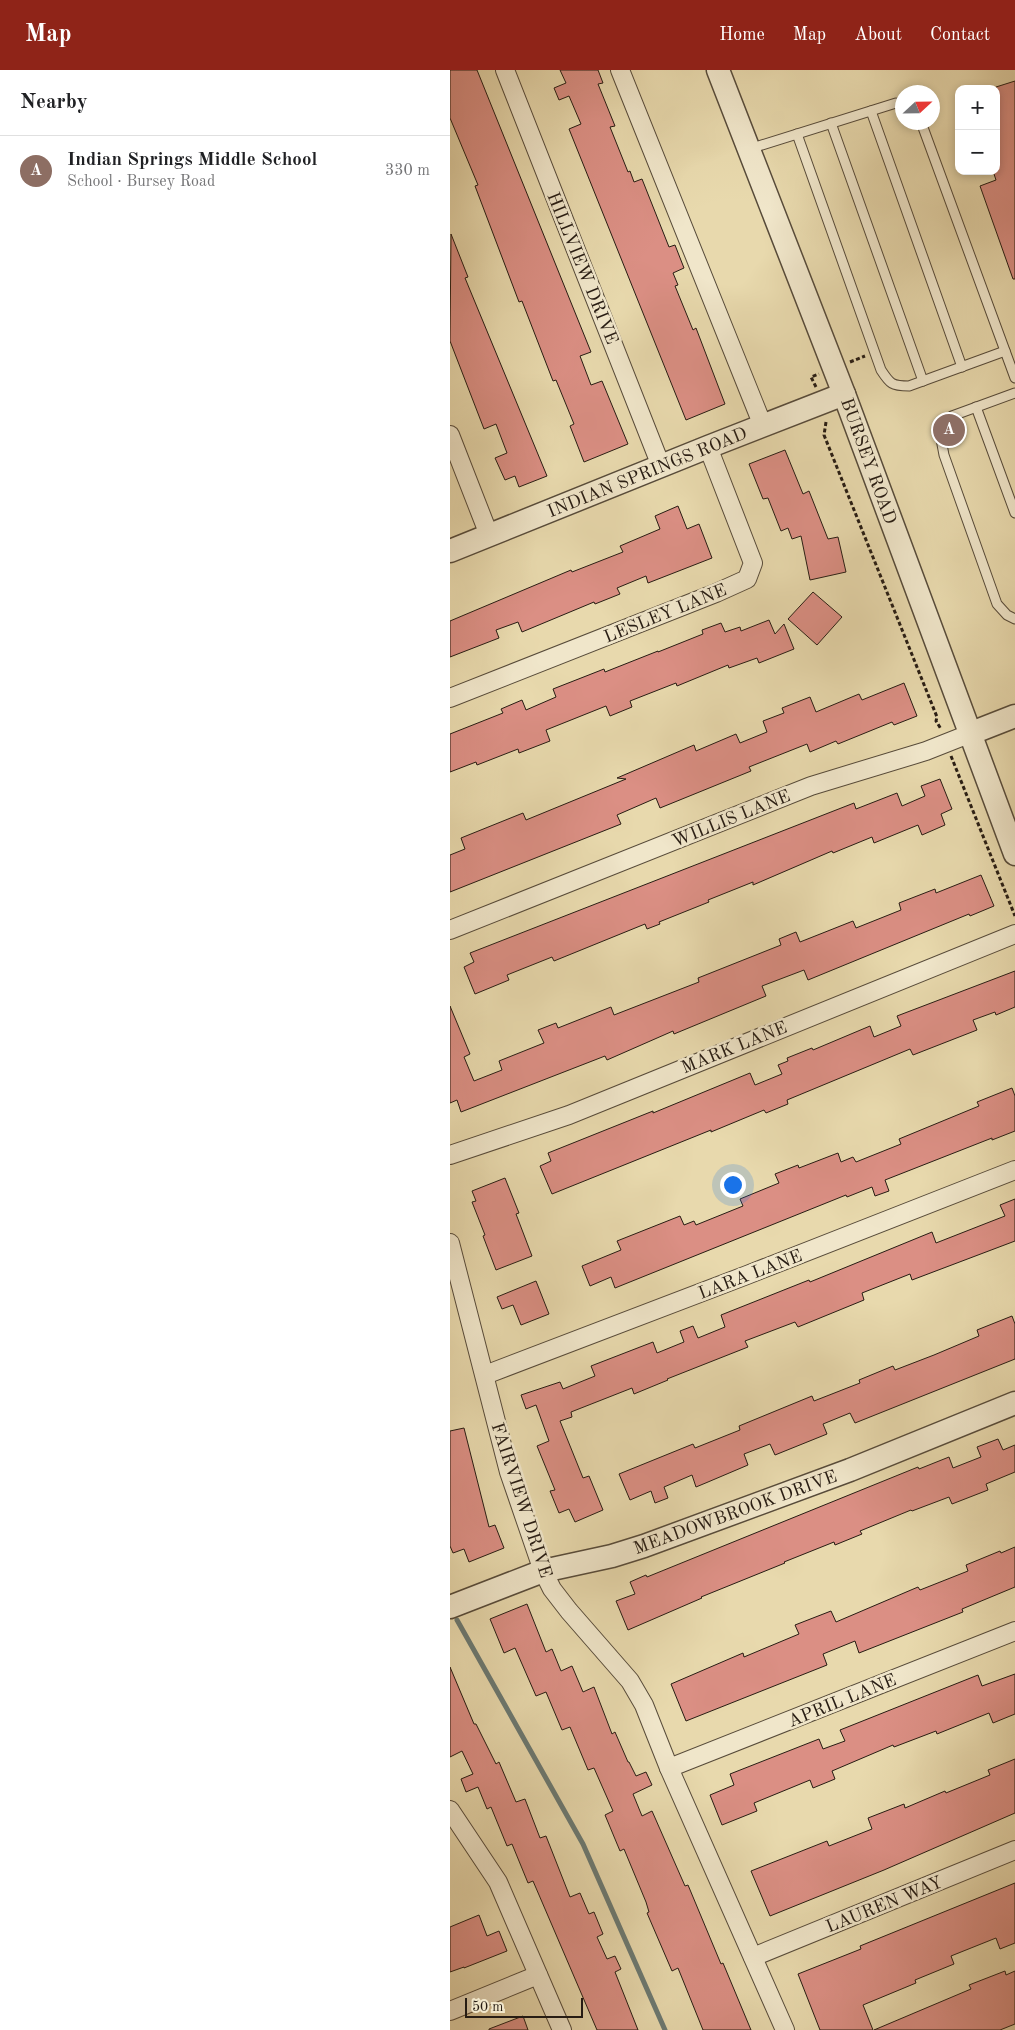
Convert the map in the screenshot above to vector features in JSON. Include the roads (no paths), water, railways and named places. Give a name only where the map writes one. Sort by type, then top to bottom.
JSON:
[{"type":"street","name":"HILLVIEW DRIVE","points":[[505,70],[661,466]]},
{"type":"street","points":[[620,70],[763,426]]},
{"type":"street","name":"BURSEY ROAD","points":[[718,70],[844,394],[1015,854]]},
{"type":"street","name":"INDIAN SPRINGS ROAD","points":[[450,551],[844,394]]},
{"type":"street","points":[[450,435],[489,535]]},
{"type":"street","name":"LESLEY LANE","points":[[450,698],[747,579],[753,563],[708,447]]},
{"type":"street","name":"WILLIS LANE","points":[[450,930],[810,786],[926,751],[1015,716]]},
{"type":"street","name":"MARK LANE","points":[[450,1156],[568,1115],[1015,934]]},
{"type":"street","name":"LARA LANE","points":[[485,1375],[1015,1170]]},
{"type":"street","name":"FAIRVIEW DRIVE","points":[[450,1243],[509,1472],[543,1571],[552,1589],[630,1681],[644,1705],[669,1768],[785,2030]]},
{"type":"street","name":"MEADOWBROOK DRIVE","points":[[450,1607],[543,1571],[612,1556],[644,1546],[850,1470],[1015,1403]]},
{"type":"street","name":"APRIL LANE","points":[[669,1768],[1015,1631]]},
{"type":"street","points":[[450,1810],[498,1882],[562,2030]]},
{"type":"street","name":"LAUREN WAY","points":[[753,1957],[1015,1850]]},
{"type":"street","points":[[450,2011],[538,1975]]},
{"type":"lane","points":[[749,149],[895,103]]},
{"type":"lane","points":[[871,111],[962,367]]},
{"type":"lane","points":[[831,123],[923,381]]},
{"type":"lane","points":[[924,130],[1015,378]]},
{"type":"lane","points":[[797,134],[881,370],[888,381],[896,386],[909,386],[1005,351]]},
{"type":"lane","points":[[1015,393],[952,416],[943,426],[941,439],[944,455],[997,604],[1007,615],[1015,619]]},
{"type":"lane","points":[[976,407],[1015,513]]},
{"type":"waterway","points":[[457,1620],[583,1844],[665,2030]]},
{"type":"place","name":"Indian Springs Middle School","points":[[949,430]]}]
